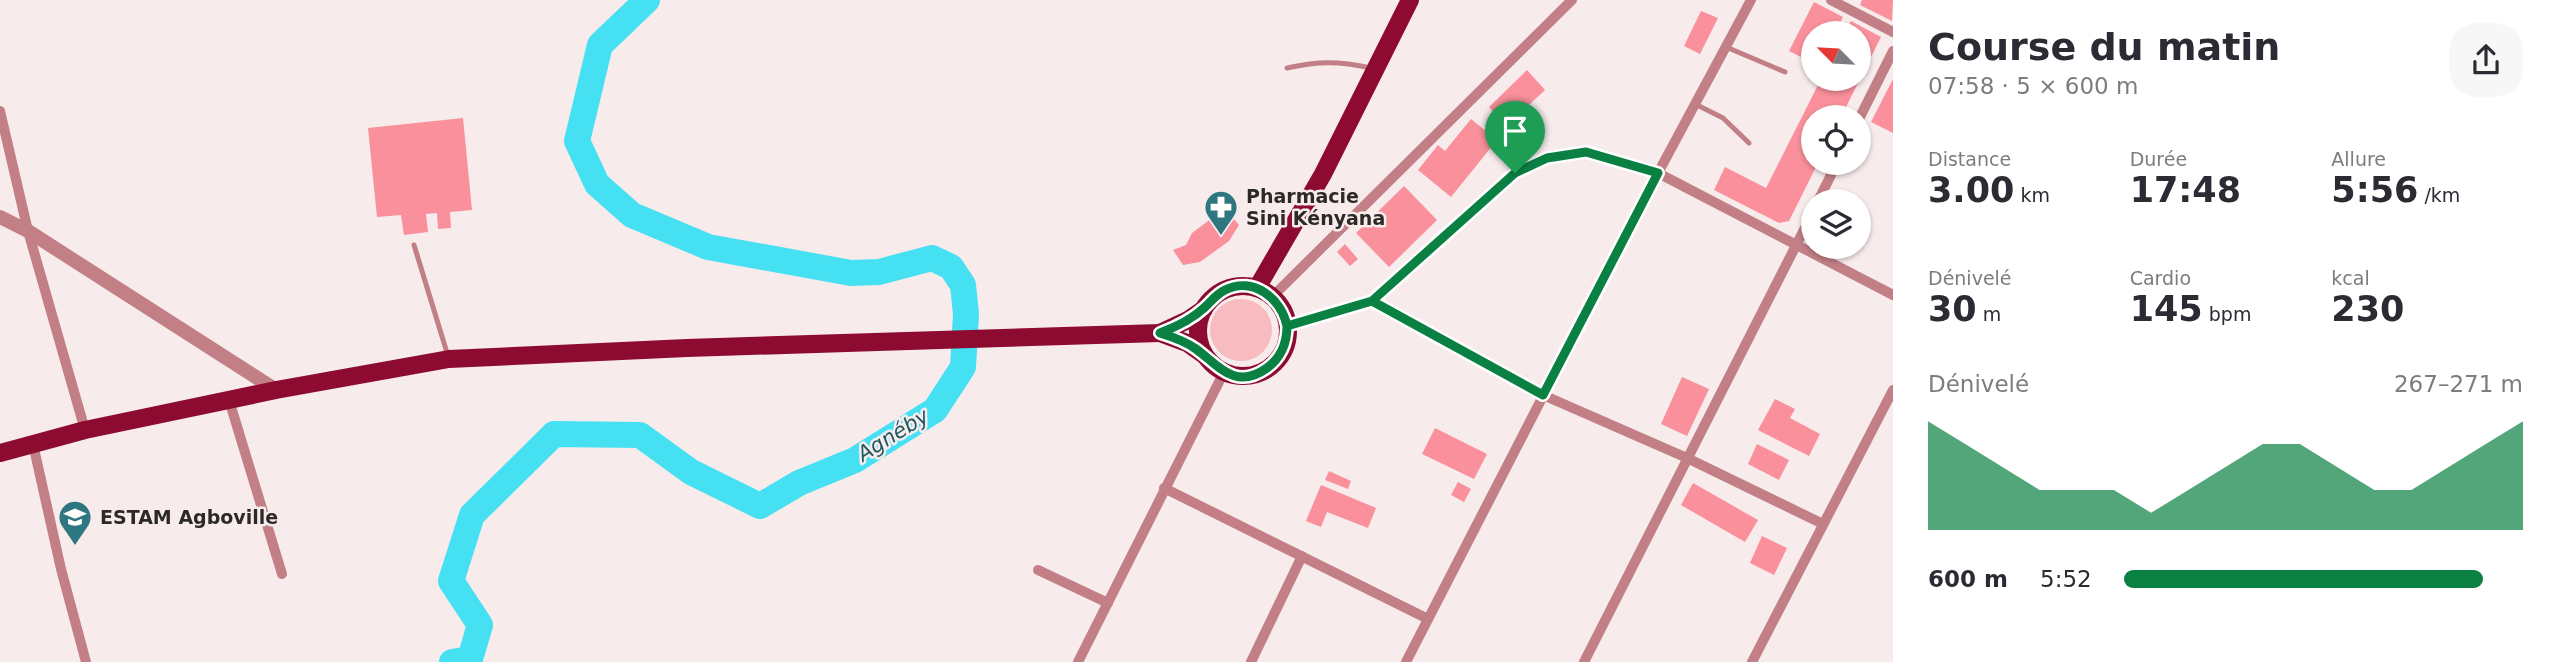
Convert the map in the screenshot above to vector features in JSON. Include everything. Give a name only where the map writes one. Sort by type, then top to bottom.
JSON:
[{"type":"main road","points":[[1265,293],[1410,0]]},
{"type":"main road","points":[[1160,333],[1187,344],[1224,372],[1250,376],[1274,363],[1282,352],[1287,339],[1285,315],[1265,293],[1242,286],[1227,289],[1214,297],[1199,320],[1198,332],[1204,355]]},
{"type":"main road","points":[[0,453],[85,430],[276,390],[449,359],[687,348],[1160,333],[1175,328],[1204,309]]},
{"type":"street","points":[[1265,293],[1572,0]]},
{"type":"street","points":[[1406,662],[1658,173],[1751,0]]},
{"type":"street","points":[[1831,0],[1893,32]]},
{"type":"street","points":[[1866,105],[1893,51]]},
{"type":"street","points":[[0,111],[28,231],[85,430]]},
{"type":"street","points":[[1287,326],[1372,301],[1515,173],[1547,158],[1586,152],[1658,173],[1893,295]]},
{"type":"street","points":[[0,217],[28,231],[276,390]]},
{"type":"street","points":[[1584,662],[1801,235]]},
{"type":"street","points":[[1372,301],[1543,395],[1687,458],[1823,524]]},
{"type":"street","points":[[1078,662],[1224,372]]},
{"type":"street","points":[[1752,662],[1893,390]]},
{"type":"street","points":[[229,400],[282,574]]},
{"type":"street","points":[[33,444],[61,569],[86,662]]},
{"type":"street","points":[[1164,488],[1428,619]]},
{"type":"street","points":[[1251,662],[1302,556]]},
{"type":"street","points":[[1038,570],[1108,603]]},
{"type":"lane","points":[[1726,47],[1785,72]]},
{"type":"lane","points":[[1287,68],[1315,62],[1341,62],[1375,69]]},
{"type":"lane","points":[[1695,104],[1723,118],[1749,143]]},
{"type":"lane","points":[[414,245],[449,359]]},
{"type":"shaded area","points":[[1241,299],[1263,308],[1272,330],[1263,352],[1241,361],[1219,352],[1210,330],[1219,308]]},
{"type":"building","points":[[1862,0],[1893,0],[1892,21],[1860,5]]},
{"type":"building","points":[[1814,2],[1843,17],[1841,21],[1804,21]]},
{"type":"building","points":[[1701,11],[1718,18],[1700,54],[1684,46]]},
{"type":"building","points":[[1801,27],[1801,57],[1789,51]]},
{"type":"building","points":[[1871,32],[1881,37],[1871,57]]},
{"type":"building","points":[[1527,70],[1545,90],[1506,126],[1489,107]]},
{"type":"building","points":[[1893,79],[1893,133],[1871,122]]},
{"type":"building","points":[[1815,91],[1854,91],[1847,105],[1808,105]]},
{"type":"building","points":[[463,118],[472,210],[450,212],[451,228],[438,229],[437,213],[426,214],[428,232],[404,235],[401,215],[377,217],[368,128]]},
{"type":"building","points":[[1471,119],[1497,140],[1451,197],[1418,170],[1438,145],[1445,151]]},
{"type":"building","points":[[1801,119],[1801,175],[1812,175],[1805,189],[1801,189],[1801,197],[1789,221],[1779,223],[1714,190],[1725,167],[1766,188]]},
{"type":"building","points":[[1404,186],[1437,220],[1389,267],[1356,233]]},
{"type":"building","points":[[1225,209],[1239,225],[1229,241],[1200,262],[1183,265],[1173,250],[1186,245],[1192,233],[1212,218],[1217,223]]},
{"type":"building","points":[[1345,244],[1358,259],[1350,266],[1337,252]]},
{"type":"building","points":[[1682,377],[1709,389],[1687,436],[1661,424]]},
{"type":"building","points":[[1775,399],[1795,409],[1790,418],[1820,434],[1809,456],[1758,430]]},
{"type":"building","points":[[1435,428],[1487,454],[1474,479],[1422,454]]},
{"type":"building","points":[[1757,444],[1789,460],[1779,480],[1748,464]]},
{"type":"building","points":[[1329,471],[1351,481],[1348,489],[1325,480]]},
{"type":"building","points":[[1458,482],[1471,489],[1464,502],[1451,495]]},
{"type":"building","points":[[1693,483],[1758,520],[1745,542],[1681,505]]},
{"type":"building","points":[[1321,485],[1376,508],[1368,528],[1327,512],[1321,527],[1306,521]]},
{"type":"building","points":[[1762,536],[1787,548],[1774,575],[1750,563]]},
{"type":"waterway","name":"Agnéby","points":[[452,662],[470,659],[480,625],[451,581],[472,515],[554,434],[640,435],[691,472],[760,506],[799,483],[855,460],[935,410],[963,367],[966,314],[963,285],[951,267],[932,258],[879,272],[851,273],[708,247],[632,215],[597,184],[577,141],[600,45],[647,0]]},
{"type":"place","name":"Pharmacie Sini Kényana","points":[[1221,237]]},
{"type":"place","name":"ESTAM Agboville","points":[[75,547]]},
{"type":"route","points":[[1515,173],[1372,301],[1287,326],[1280,305],[1272,297],[1257,288],[1242,286],[1227,289],[1188,320],[1160,333],[1187,344],[1224,372],[1250,376],[1274,363],[1287,339],[1287,326],[1303,320],[1372,301],[1543,395],[1658,173],[1586,152],[1547,158],[1515,173]]}]
